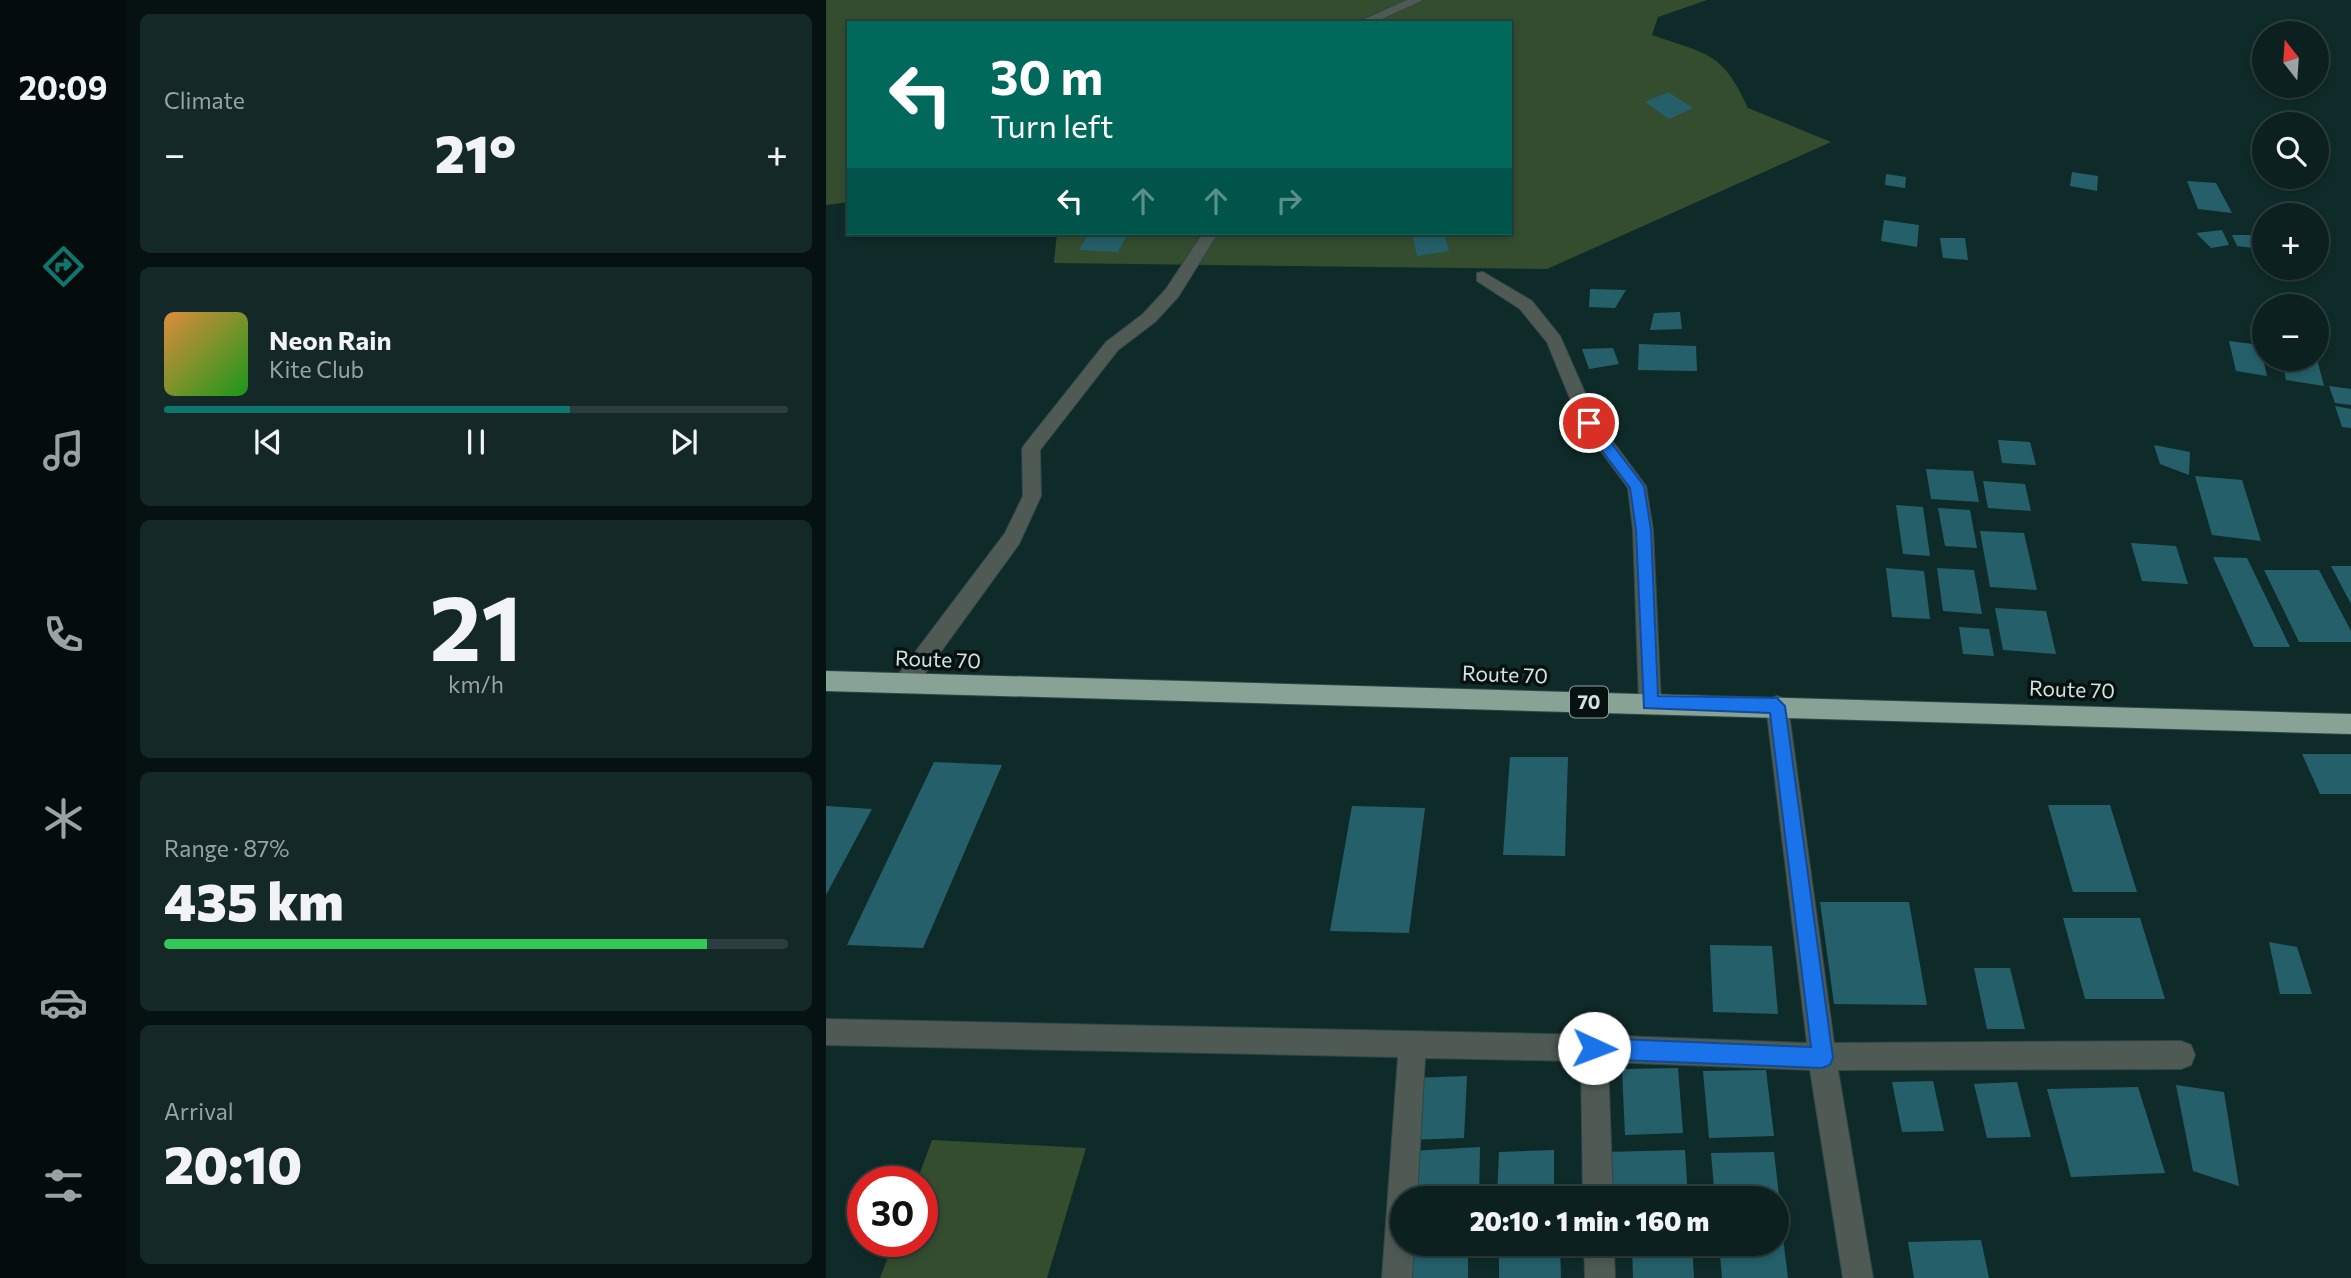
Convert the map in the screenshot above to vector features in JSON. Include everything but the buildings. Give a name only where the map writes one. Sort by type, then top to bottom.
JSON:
[{"type":"highway","name":"Route 70","points":[[826,681],[2351,724]]},
{"type":"street","points":[[1367,21],[1417,0]]},
{"type":"street","points":[[905,683],[1012,538],[1032,496],[1031,449],[1112,346],[1149,318],[1172,293],[1209,235]]},
{"type":"street","points":[[1483,277],[1526,305],[1554,340],[1589,423],[1637,486],[1643,530],[1650,703]]},
{"type":"street","points":[[1777,706],[1822,1058],[1858,1278]]},
{"type":"street","points":[[826,1032],[1594,1048],[1822,1058],[2181,1055]]},
{"type":"street","points":[[1403,1186],[1412,1045]]},
{"type":"street","points":[[1594,1048],[1598,1186]]},
{"type":"street","points":[[1397,1278],[1399,1256]]},
{"type":"street","points":[[1599,1256],[1600,1278]]},
{"type":"green space","points":[[826,0],[1707,0],[1658,17],[1652,35],[1700,52],[1721,65],[1739,89],[1748,108],[1831,142],[1547,269],[1054,263],[1057,235],[1512,235],[1512,21],[847,21],[847,202],[826,205]]},
{"type":"green space","points":[[932,1140],[1086,1148],[1047,1278],[880,1278],[888,1257],[938,1257],[938,1166],[922,1166]]},
{"type":"route","points":[[1589,423],[1637,486],[1643,530],[1650,703],[1777,706],[1822,1058],[1594,1048]]}]
